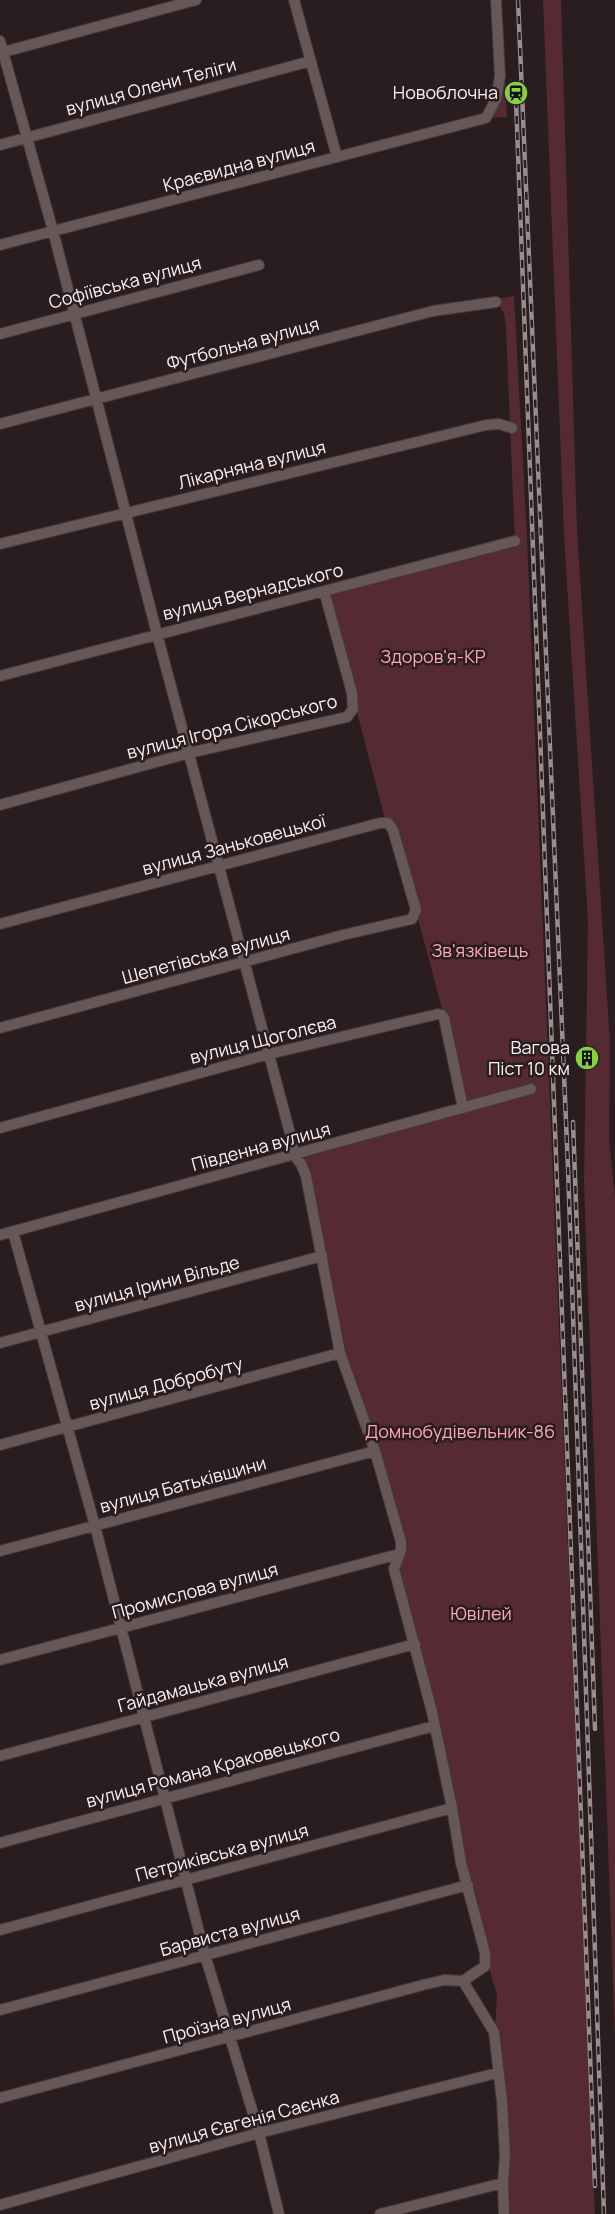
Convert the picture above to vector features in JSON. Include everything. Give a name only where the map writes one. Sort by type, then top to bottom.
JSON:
[{"type":"street","points":[[1,53],[196,0]]},
{"type":"street","points":[[294,0],[337,157]]},
{"type":"street","name":"Краєвидна вулиця","points":[[0,245],[486,118],[496,99],[500,76],[496,0]]},
{"type":"street","points":[[0,41],[1,53],[53,231],[95,399],[127,512],[157,634],[220,866],[294,1155],[306,1176],[340,1353],[375,1451],[401,1542],[394,1569],[415,1644],[452,1808],[461,1863],[485,1953],[485,1966],[464,1981],[494,2032],[497,2073],[502,2101],[505,2156],[503,2183],[504,2214]]},
{"type":"street","name":"вулиця Олени Теліги","points":[[0,145],[311,61]]},
{"type":"street","name":"Софіївська вулиця","points":[[0,334],[259,265]]},
{"type":"street","name":"Футбольна вулиця","points":[[0,424],[432,311],[496,302]]},
{"type":"street","name":"Лікарняна вулиця","points":[[0,544],[486,425],[499,424],[512,428]]},
{"type":"street","name":"вулиця Вернадського","points":[[0,676],[515,541]]},
{"type":"street","name":"вулиця Ігоря Сікорського","points":[[0,805],[189,753],[349,715],[353,709],[352,693],[324,591]]},
{"type":"street","name":"вулиця Заньковецької","points":[[0,924],[380,823],[388,824],[393,830],[416,910]]},
{"type":"street","name":"Шепетівська вулиця","points":[[0,1028],[412,919],[416,910]]},
{"type":"street","name":"вулиця Щоголєва","points":[[0,1128],[269,1054],[438,1014],[442,1014],[463,1108]]},
{"type":"street","name":"Південна вулиця","points":[[0,1236],[531,1089]]},
{"type":"street","points":[[13,1232],[95,1526],[205,1956],[258,2133],[279,2214]]},
{"type":"street","name":"вулиця Ірини Вільде","points":[[0,1343],[322,1256]]},
{"type":"street","name":"вулиця Добробуту","points":[[0,1446],[340,1353]]},
{"type":"street","name":"вулиця Батьківщини","points":[[0,1551],[375,1451]]},
{"type":"street","name":"Промислова вулиця","points":[[0,1660],[399,1554]]},
{"type":"street","name":"Гайдамацька вулиця","points":[[0,1756],[415,1644]]},
{"type":"street","name":"вулиця Романа Краковецького","points":[[0,1843],[434,1726]]},
{"type":"street","name":"Петриківська вулиця","points":[[0,1930],[452,1808]]},
{"type":"street","name":"Барвиста вулиця","points":[[0,2010],[468,1885]]},
{"type":"street","name":"Проїзна вулиця","points":[[0,2098],[229,2038],[424,1984],[444,1980],[464,1981]]},
{"type":"street","name":"вулиця Євгенія Саєнка","points":[[0,2205],[258,2133],[497,2073]]},
{"type":"street","points":[[380,2214],[503,2183]]},
{"type":"green space","points":[[501,0],[507,117],[486,118],[496,99]]},
{"type":"green space","points":[[543,0],[561,0],[577,531],[610,1043],[609,1140],[615,1196],[615,2038],[584,1183],[588,921],[564,535]]},
{"type":"green space","points":[[514,296],[527,537],[595,2214],[506,2214],[495,2030],[497,1995],[487,1961],[395,1568],[397,1560],[405,1556],[379,1450],[346,1353],[304,1156],[416,1126],[464,1107],[444,1016],[394,829],[385,819],[326,594],[515,544],[506,328],[504,313],[495,299]]},
{"type":"railway","points":[[518,0],[568,1168],[604,2214]]},
{"type":"railway","points":[[516,100],[595,2186]]},
{"type":"railway","points":[[573,1122],[595,1729]]},
{"type":"place","name":"Новоблочна","points":[[516,93]]},
{"type":"place","name":"Вагова Піст 10 км","points":[[587,1058]]},
{"type":"park label","name":"Здоров'я-КР","points":[[433,657]]},
{"type":"park label","name":"Зв'язківець","points":[[480,951]]},
{"type":"park label","name":"Домнобудівельник-86","points":[[460,1432]]},
{"type":"park label","name":"Ювілей","points":[[481,1614]]}]
